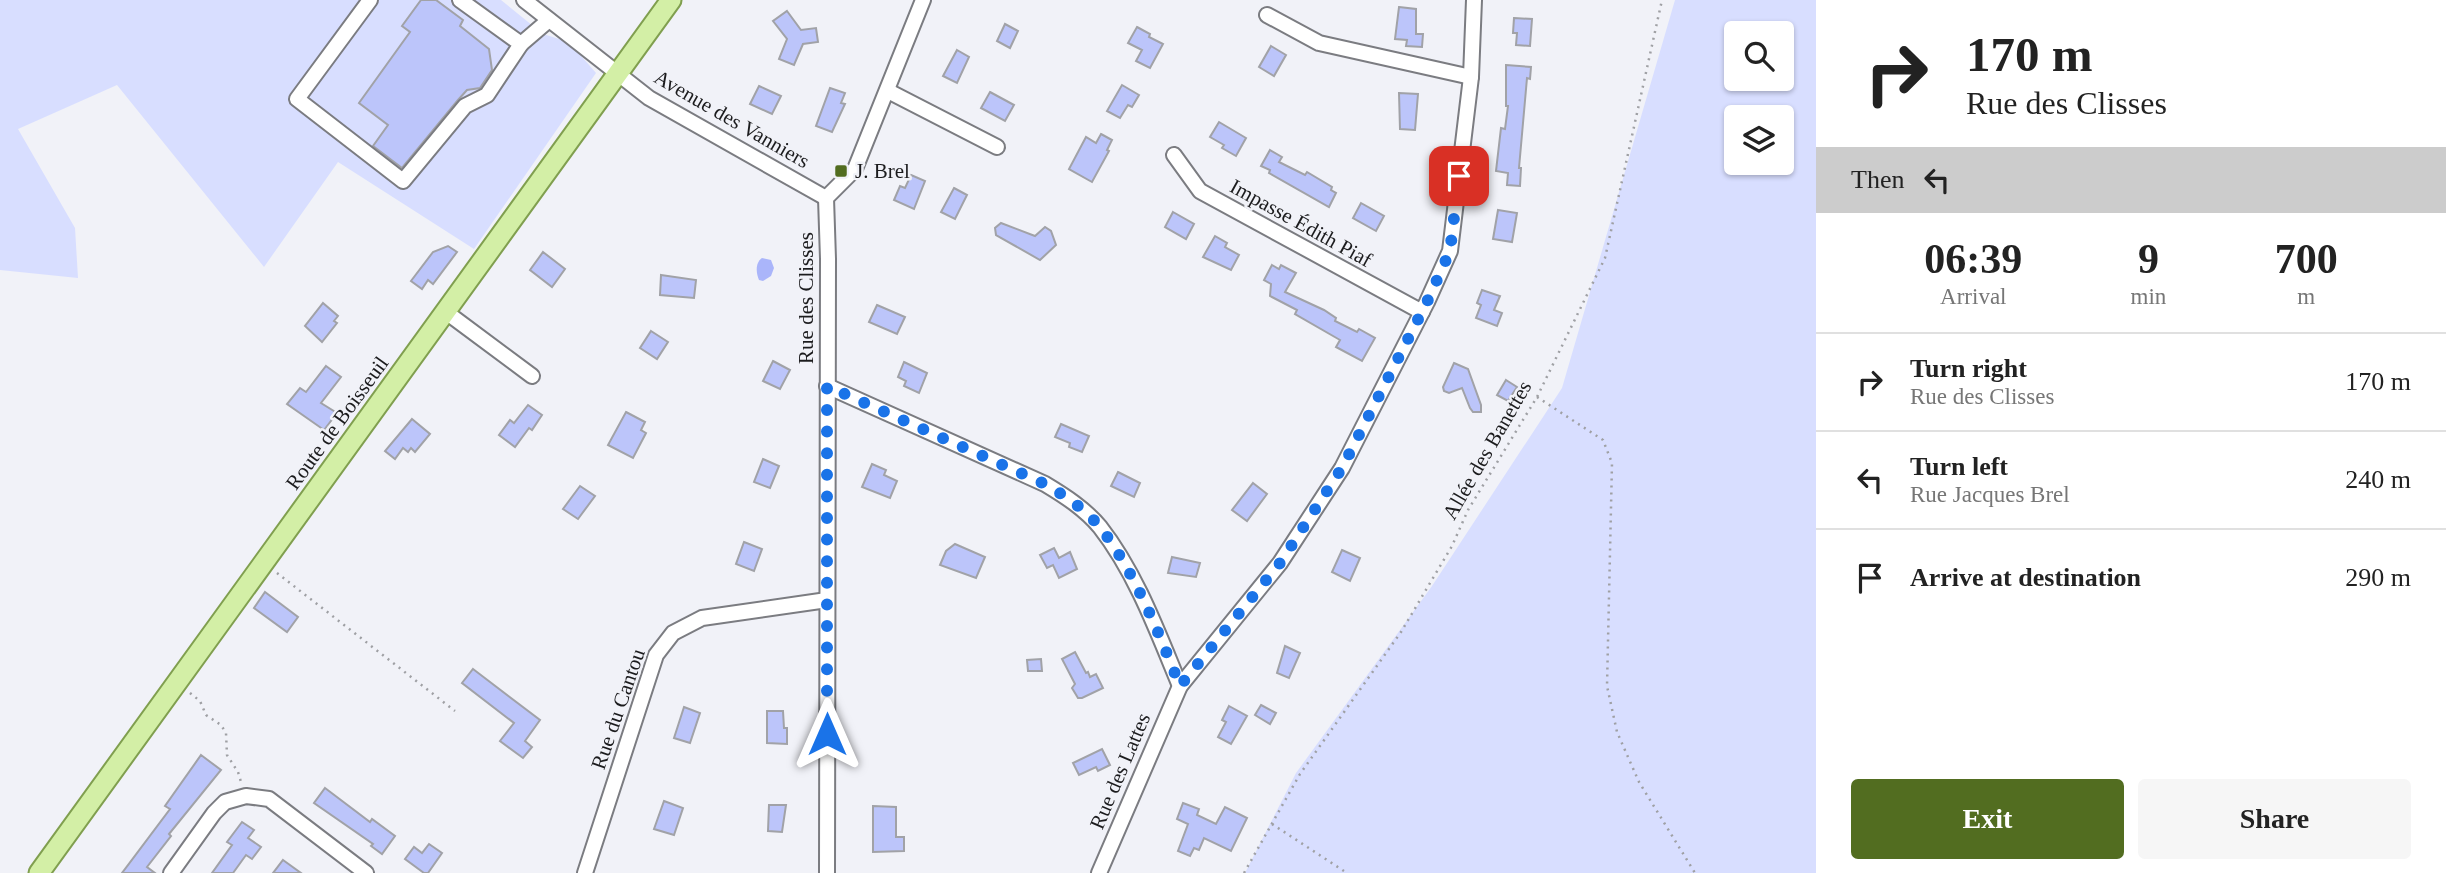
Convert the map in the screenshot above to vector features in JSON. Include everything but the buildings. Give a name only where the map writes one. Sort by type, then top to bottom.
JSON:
[{"type":"main road","name":"Route de Boisseuil","points":[[39,873],[671,0]]},
{"type":"street","points":[[370,0],[297,99],[404,181],[465,106],[488,95],[521,44],[549,20]]},
{"type":"street","points":[[460,0],[521,44]]},
{"type":"street","name":"Avenue des Vanniers","points":[[524,0],[649,98],[826,198]]},
{"type":"street","points":[[826,198],[855,169],[923,0]]},
{"type":"street","name":"Rue des Lattes","points":[[1099,873],[1180,686],[1280,563],[1342,468],[1422,312],[1450,251],[1471,77],[1474,0]]},
{"type":"street","points":[[1267,15],[1320,43],[1471,77]]},
{"type":"street","points":[[888,91],[997,147]]},
{"type":"street","name":"Impasse Édith Piaf","points":[[1174,155],[1200,191],[1422,312]]},
{"type":"street","name":"Rue des Clisses","points":[[826,198],[827,386],[1045,484],[1073,502],[1099,527],[1126,569],[1180,686]]},
{"type":"street","points":[[446,312],[533,376]]},
{"type":"street","points":[[827,386],[827,873]]},
{"type":"street","name":"Rue du Cantou","points":[[585,873],[656,656],[673,633],[702,618],[827,600]]},
{"type":"street","points":[[171,873],[214,813],[225,802],[246,796],[269,799],[366,873]]},
{"type":"path","name":"Allée des Banettes","points":[[1244,873],[1300,774],[1401,632],[1452,546],[1468,510],[1536,397],[1605,258],[1662,0]]},
{"type":"path","points":[[1536,397],[1603,440],[1612,463],[1607,685],[1617,732],[1639,782],[1695,873]]},
{"type":"path","points":[[264,562],[455,710]]},
{"type":"path","points":[[177,682],[200,701],[206,715],[221,725],[226,733],[227,755],[238,772],[246,796]]},
{"type":"path","points":[[1272,824],[1347,873]]},
{"type":"shaded area","points":[[0,0],[501,0],[543,34],[569,42],[596,73],[474,249],[338,162],[264,267],[117,85],[18,129],[75,228],[78,278],[0,270]]},
{"type":"shaded area","points":[[1675,0],[1816,0],[1816,873],[1245,873],[1296,773],[1432,586],[1562,388]]},
{"type":"water","points":[[762,258],[771,260],[774,268],[771,276],[763,281],[759,280],[757,271],[757,265]]},
{"type":"place","name":"J. Brel","points":[[841,171]]},
{"type":"route","points":[[827,734],[827,386],[1045,484],[1073,502],[1099,527],[1126,569],[1180,686],[1280,563],[1342,468],[1427,302],[1450,251],[1459,176]]}]
